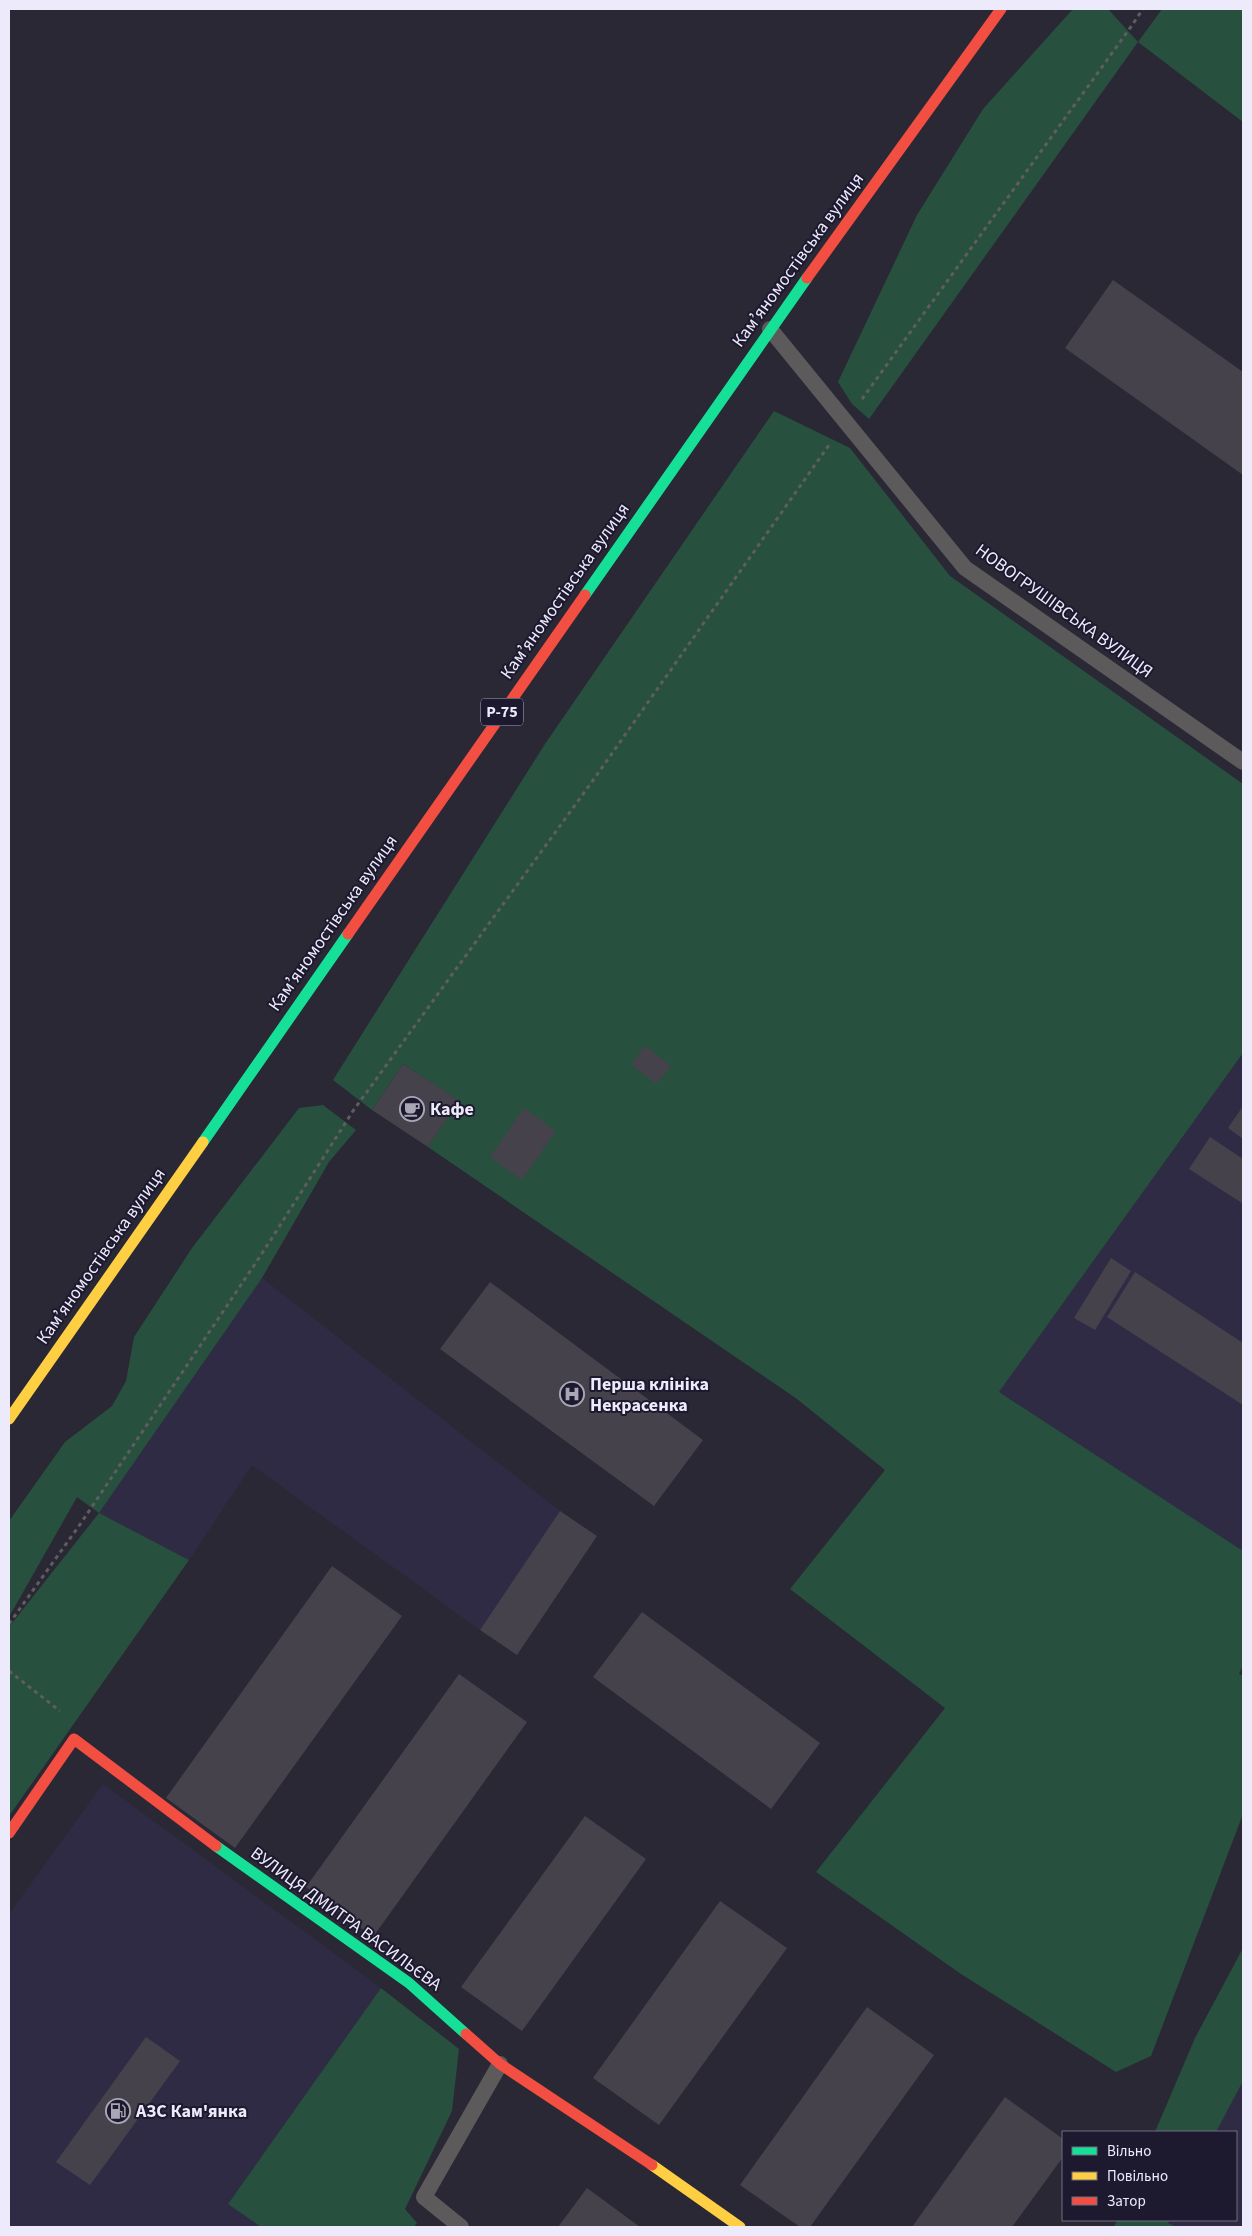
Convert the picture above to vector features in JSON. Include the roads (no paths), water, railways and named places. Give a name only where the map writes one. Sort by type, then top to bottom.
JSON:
[{"type":"main road","name":"Камʼяномостівська вулиця","points":[[9,1419],[770,329],[1001,9]]},
{"type":"main road","name":"ВУЛИЦЯ ДМИТРА ВАСИЛЬЄВА","points":[[9,1833],[74,1739],[245,1867],[409,1983],[500,2064],[684,2186],[740,2227]]},
{"type":"lane","name":"НОВОГРУШІВСЬКА ВУЛИЦЯ","points":[[770,329],[965,568],[1243,762]]},
{"type":"lane","points":[[461,2227],[424,2198],[500,2064]]},
{"type":"place","name":"Кафе","points":[[412,1109]]},
{"type":"place","name":"Перша клініка Некрасенка","points":[[572,1394]]},
{"type":"place","name":"АЗС Кам'янка","points":[[118,2111]]}]
